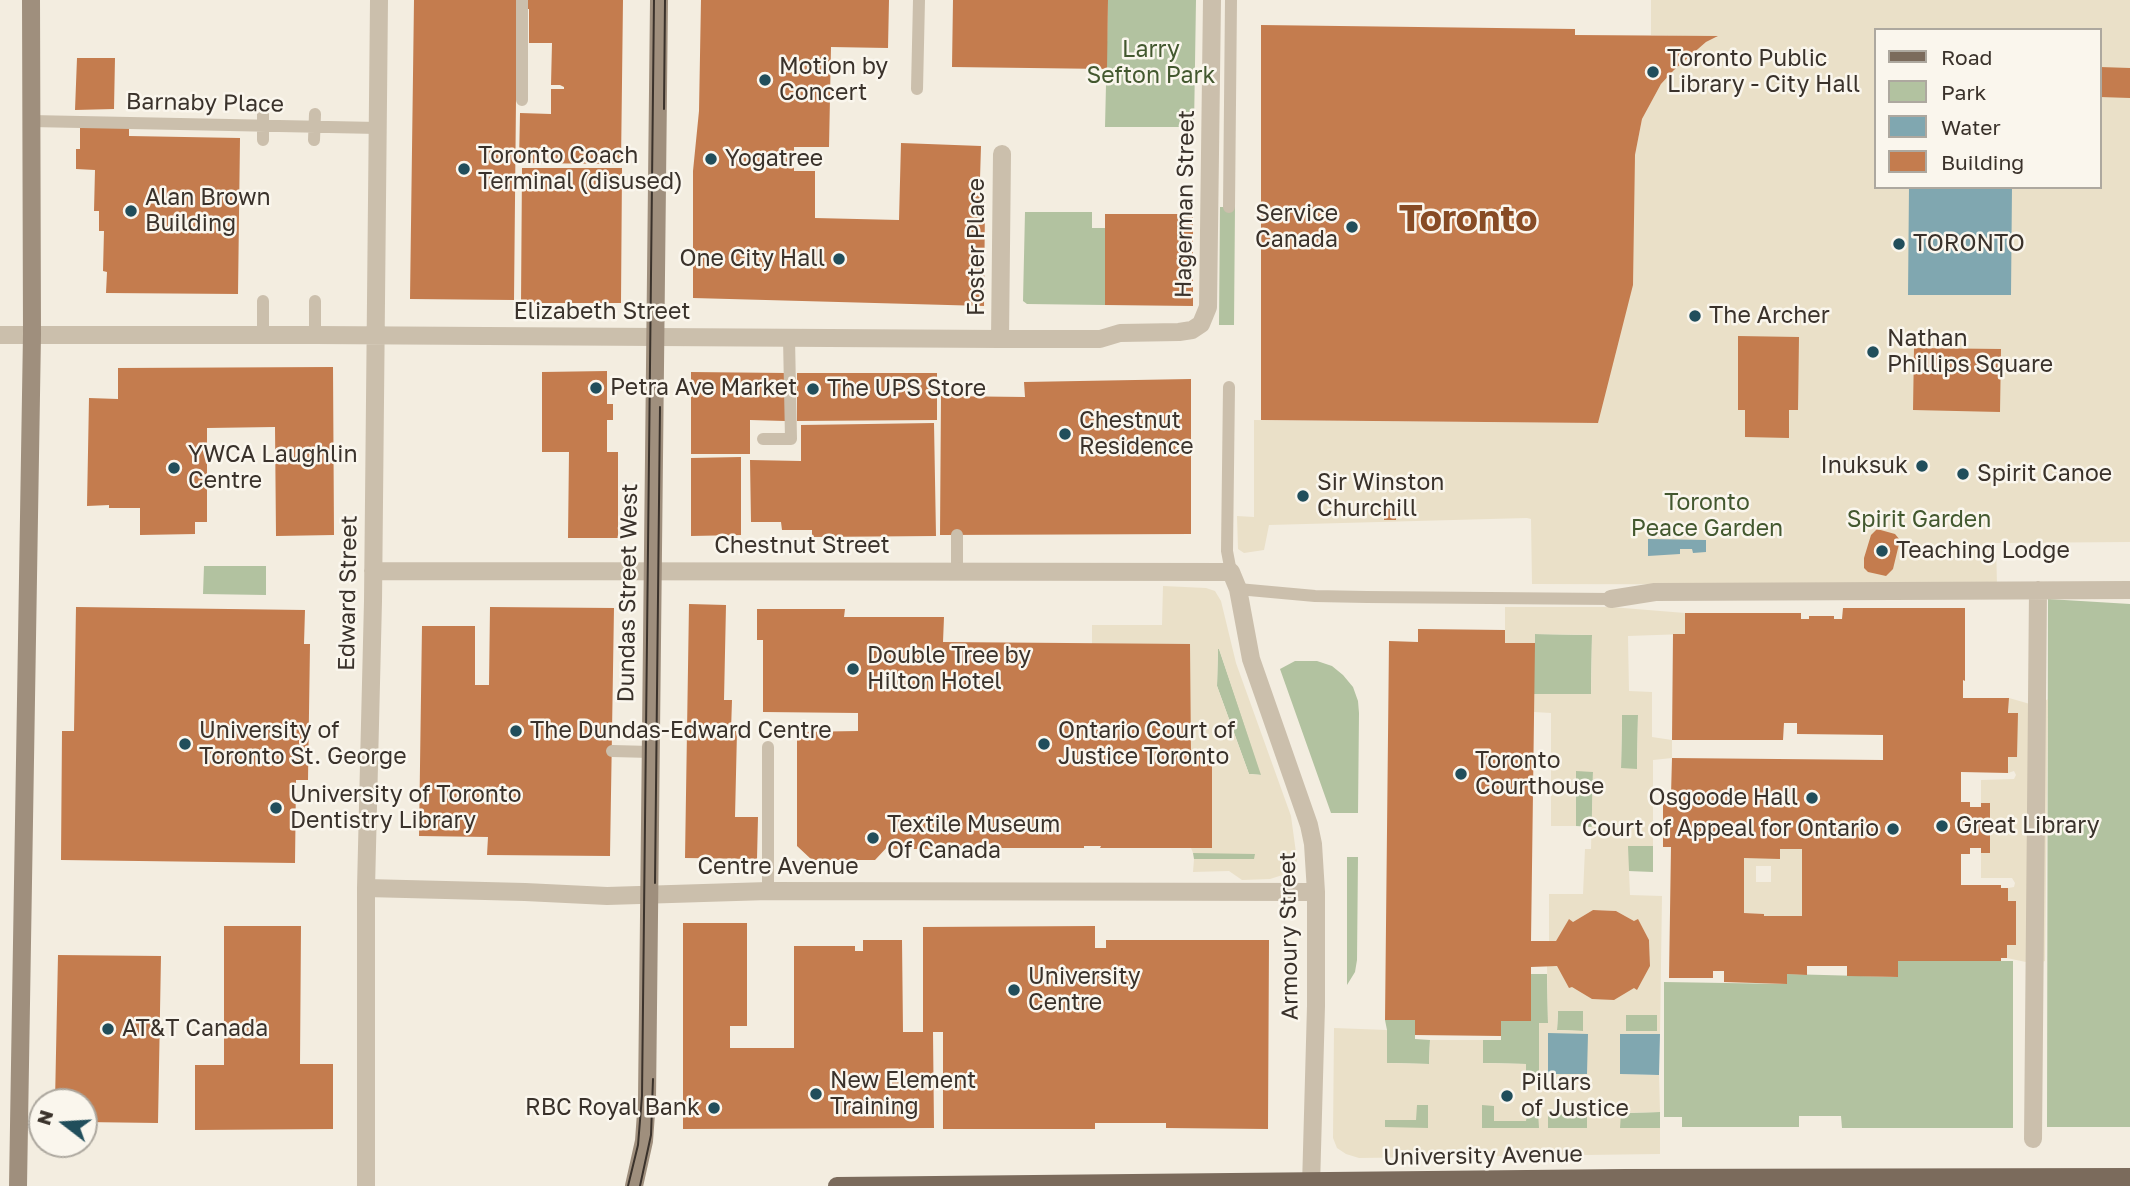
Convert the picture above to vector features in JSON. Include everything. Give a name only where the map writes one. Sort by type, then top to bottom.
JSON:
[{"type":"main road","points":[[18,1186],[32,334],[31,0]]},
{"type":"main road","name":"Dundas Street West","points":[[634,1186],[644,1141],[647,1099],[659,0]]},
{"type":"main road","name":"University Avenue","points":[[837,1186],[2130,1177]]},
{"type":"street","name":"Edward Street","points":[[366,1186],[366,888],[373,571],[379,0]]},
{"type":"street","name":"Hagerman Street","points":[[1201,324],[1208,307],[1212,0]]},
{"type":"street","name":"Foster Place","points":[[1000,339],[1002,155]]},
{"type":"street","name":"Elizabeth Street","points":[[0,335],[1100,339],[1120,333],[1186,331],[1201,324]]},
{"type":"street","name":"Chestnut Street","points":[[373,571],[1231,572]]},
{"type":"street","name":"Armoury Street","points":[[1231,572],[1238,589],[1251,659],[1309,825],[1314,859],[1316,1006],[1311,1184]]},
{"type":"street","points":[[2033,1139],[2038,590]]},
{"type":"street","points":[[1611,599],[1655,592],[2130,590]]},
{"type":"street","name":"Centre Avenue","points":[[366,888],[607,896],[768,891],[1315,892]]},
{"type":"lane","points":[[522,0],[522,100]]},
{"type":"lane","points":[[917,89],[919,0]]},
{"type":"lane","points":[[1228,207],[1231,0]]},
{"type":"lane","points":[[263,119],[263,140]]},
{"type":"lane","name":"Barnaby Place","points":[[31,121],[315,120],[378,128]]},
{"type":"lane","points":[[314,140],[315,120]]},
{"type":"lane","points":[[315,300],[315,335]]},
{"type":"lane","points":[[263,301],[263,334]]},
{"type":"lane","points":[[762,439],[791,439],[789,338]]},
{"type":"lane","points":[[1228,387],[1227,551],[1231,572]]},
{"type":"lane","points":[[957,535],[957,571]]},
{"type":"lane","points":[[1238,589],[1315,596],[1611,599]]},
{"type":"lane","points":[[768,747],[768,891]]},
{"type":"lane","points":[[612,751],[651,752]]},
{"type":"green space","name":"Larry Sefton Park","points":[[1108,0],[1196,0],[1194,127],[1105,127]]},
{"type":"green space","points":[[1220,207],[1235,207],[1234,325],[1219,325]]},
{"type":"green space","points":[[1025,212],[1092,212],[1092,228],[1105,228],[1105,305],[1027,304],[1023,301]]},
{"type":"green space","points":[[204,566],[266,566],[266,595],[203,594]]},
{"type":"green space","points":[[2048,599],[2130,604],[2130,1127],[2047,1127]]},
{"type":"green space","points":[[1534,634],[1592,635],[1591,695],[1534,694]]},
{"type":"green space","points":[[1218,646],[1262,775],[1249,774],[1217,686]]},
{"type":"green space","points":[[1295,661],[1317,661],[1332,666],[1353,687],[1359,713],[1358,813],[1331,813],[1280,669]]},
{"type":"green space","points":[[1622,714],[1638,715],[1637,769],[1621,769]]},
{"type":"green space","points":[[1576,771],[1593,771],[1592,827],[1576,826]]},
{"type":"green space","points":[[1628,845],[1653,846],[1653,872],[1628,871]]},
{"type":"green space","points":[[1193,853],[1255,853],[1255,859],[1194,859]]},
{"type":"green space","points":[[1347,857],[1358,857],[1357,960],[1355,972],[1347,985]]},
{"type":"green space","points":[[1898,961],[2013,961],[2013,1128],[1842,1128],[1841,1116],[1799,1116],[1799,1127],[1682,1127],[1682,1117],[1664,1117],[1664,982],[1786,984],[1787,974],[1897,977]]},
{"type":"green space","points":[[1531,974],[1547,974],[1548,1023],[1539,1024],[1539,1073],[1526,1073],[1526,1064],[1483,1063],[1483,1040],[1501,1040],[1501,1021],[1530,1021]]},
{"type":"green space","points":[[1558,1011],[1583,1011],[1583,1031],[1557,1030]]},
{"type":"green space","points":[[1626,1015],[1657,1015],[1657,1032],[1626,1031]]},
{"type":"green space","points":[[1385,1020],[1415,1020],[1415,1039],[1430,1040],[1429,1064],[1387,1063]]},
{"type":"green space","points":[[1416,1105],[1428,1105],[1428,1128],[1385,1128],[1385,1120],[1416,1120]]},
{"type":"green space","points":[[1482,1105],[1494,1105],[1495,1121],[1526,1120],[1527,1112],[1539,1112],[1539,1128],[1482,1128]]},
{"type":"green space","points":[[1548,1112],[1588,1112],[1587,1128],[1547,1128]]},
{"type":"green space","points":[[1660,1112],[1660,1128],[1620,1128],[1620,1113]]},
{"type":"shaded area","name":"Nathan Phillips Square","points":[[1651,0],[2130,0],[2130,542],[1996,543],[1997,585],[1532,584],[1531,519],[1527,518],[1269,525],[1264,550],[1244,553],[1238,549],[1237,516],[1254,517],[1254,420],[1598,423],[1642,119],[1661,84],[1706,42],[1717,37],[1651,35]]},
{"type":"shaded area","points":[[1163,586],[1206,588],[1215,591],[1221,601],[1236,663],[1291,816],[1297,860],[1289,873],[1270,879],[1242,880],[1229,871],[1193,872],[1194,859],[1254,859],[1255,854],[1193,853],[1191,756],[1092,674],[1092,625],[1162,625]],"holes":[[[1219,649],[1261,775],[1249,774],[1217,686]]]},
{"type":"shaded area","points":[[1505,607],[1611,607],[1685,613],[1685,634],[1628,636],[1629,691],[1652,692],[1652,737],[1672,740],[1672,758],[1653,760],[1653,846],[1628,846],[1630,895],[1662,896],[1660,1034],[1620,1034],[1620,1074],[1659,1075],[1660,1112],[1621,1113],[1620,1128],[1660,1128],[1660,1154],[1359,1158],[1337,1148],[1333,1138],[1334,1028],[1387,1030],[1387,1063],[1429,1064],[1430,1040],[1483,1040],[1483,1063],[1526,1064],[1526,1073],[1539,1073],[1539,1023],[1548,1023],[1547,966],[1557,966],[1569,987],[1650,966],[1649,940],[1638,920],[1634,921],[1616,911],[1593,910],[1573,922],[1569,920],[1556,941],[1549,941],[1549,894],[1583,894],[1585,849],[1591,849],[1593,772],[1576,771],[1576,826],[1551,826],[1551,713],[1534,712],[1534,694],[1591,694],[1592,635],[1535,634],[1535,643],[1505,643]],"holes":[[[1622,715],[1638,715],[1637,769],[1621,768]],[[1558,1011],[1583,1011],[1583,1031],[1557,1030]],[[1626,1015],[1657,1015],[1657,1031],[1626,1031]],[[1417,1105],[1428,1105],[1428,1128],[1385,1127],[1385,1120],[1416,1120]],[[1482,1105],[1494,1106],[1494,1121],[1526,1121],[1527,1112],[1538,1112],[1539,1128],[1482,1128]],[[1548,1112],[1587,1112],[1587,1128],[1548,1128]]]},
{"type":"shaded area","points":[[2009,698],[2037,706],[2048,699],[2045,961],[2035,964],[2007,958],[2008,888],[2014,887],[2012,878],[1981,878],[1981,853],[1990,852],[1990,804],[1981,803],[1981,780],[2014,779],[2016,775],[2014,771],[2008,773]]},
{"type":"shaded area","points":[[1780,849],[1802,849],[1802,916],[1744,913],[1744,858],[1780,858]],"holes":[[[1756,866],[1771,866],[1771,882],[1756,882]]]},
{"type":"water","points":[[1909,189],[2012,189],[2011,295],[1908,295]]},
{"type":"water","points":[[1648,539],[1706,540],[1706,552],[1693,553],[1692,549],[1680,549],[1680,554],[1648,556]]},
{"type":"water","points":[[1548,1033],[1588,1034],[1587,1074],[1548,1074]]},
{"type":"water","points":[[1620,1034],[1660,1034],[1659,1075],[1620,1074]]},
{"type":"building","name":"Toronto Coach Terminal (disused)","points":[[414,0],[517,0],[514,300],[410,299]]},
{"type":"building","points":[[526,0],[623,0],[621,164],[519,163],[520,113],[551,114],[551,89],[564,89],[560,85],[551,85],[552,43],[529,43],[529,9],[526,9]]},
{"type":"building","points":[[701,0],[889,0],[888,48],[831,47],[829,147],[794,147],[794,171],[815,171],[815,218],[899,220],[901,143],[981,146],[980,179],[983,179],[985,202],[984,306],[693,298],[693,171],[699,111]]},
{"type":"building","points":[[953,0],[1108,0],[1107,69],[952,67]]},
{"type":"building","points":[[1261,25],[1575,29],[1575,35],[1718,36],[1706,42],[1661,84],[1642,119],[1635,155],[1633,285],[1598,423],[1261,420]]},
{"type":"building","points":[[77,58],[115,58],[114,109],[75,110]]},
{"type":"building","points":[[2102,67],[2130,68],[2130,98],[2102,97]]},
{"type":"building","points":[[80,127],[129,128],[129,136],[240,138],[238,294],[106,293],[107,272],[103,271],[104,231],[99,231],[99,211],[94,211],[95,170],[76,169]]},
{"type":"building","points":[[522,168],[622,168],[621,303],[521,303]]},
{"type":"building","points":[[1105,214],[1193,214],[1193,306],[1105,305]]},
{"type":"building","points":[[1738,336],[1799,337],[1798,410],[1789,410],[1789,438],[1745,437],[1745,410],[1738,410]]},
{"type":"building","points":[[1914,348],[2001,349],[2000,412],[1913,410]]},
{"type":"building","name":"YWCA Laughlin Centre","points":[[333,367],[334,535],[276,536],[275,427],[207,428],[207,522],[195,522],[195,534],[140,535],[140,508],[87,506],[89,398],[118,399],[118,368]]},
{"type":"building","points":[[607,371],[607,404],[613,404],[613,420],[607,420],[607,452],[618,452],[618,538],[568,538],[569,452],[542,452],[542,372]]},
{"type":"building","points":[[691,372],[786,373],[785,421],[750,420],[750,454],[691,454]]},
{"type":"building","points":[[797,373],[937,373],[937,420],[797,421]]},
{"type":"building","name":"Chestnut Residence","points":[[1191,379],[1191,534],[940,535],[941,396],[1025,397],[1024,382]]},
{"type":"building","points":[[934,423],[936,536],[812,537],[812,530],[782,530],[781,522],[751,522],[750,460],[801,461],[801,425]]},
{"type":"building","points":[[741,457],[741,535],[691,536],[691,458]]},
{"type":"building","points":[[1384,509],[1396,509],[1396,520],[1384,520]]},
{"type":"building","name":"Teaching Lodge","points":[[1877,529],[1895,534],[1900,540],[1893,569],[1886,576],[1868,572],[1864,568],[1871,535]]},
{"type":"building","points":[[689,604],[726,605],[724,700],[732,700],[731,731],[737,731],[735,817],[758,817],[757,859],[685,858]]},
{"type":"building","name":"University of Toronto St. George","points":[[76,607],[305,610],[304,644],[310,644],[308,780],[296,780],[295,863],[61,860],[62,731],[74,731]]},
{"type":"building","name":"The Dundas-Edward Centre","points":[[490,607],[614,608],[610,856],[487,855],[488,837],[419,836],[422,626],[475,626],[475,685],[489,685]]},
{"type":"building","name":"Osgoode Hall","points":[[1843,608],[1965,608],[1963,698],[2009,698],[2008,713],[2018,713],[2017,757],[2008,757],[2008,773],[1961,772],[1961,802],[1970,802],[1970,807],[1981,807],[1981,803],[1990,803],[1990,853],[1981,853],[1981,848],[1970,848],[1970,854],[1961,854],[1961,885],[2001,885],[2001,888],[2008,888],[2008,901],[2016,901],[2016,945],[2007,945],[2007,958],[2001,958],[2001,961],[1898,961],[1898,977],[1847,976],[1847,966],[1807,966],[1807,975],[1787,974],[1787,984],[1724,982],[1724,971],[1713,971],[1713,978],[1669,978],[1671,847],[1663,847],[1663,795],[1671,795],[1672,758],[1883,760],[1883,735],[1797,734],[1797,723],[1784,723],[1783,740],[1672,740],[1673,634],[1685,634],[1685,613],[1801,613],[1801,619],[1809,619],[1809,616],[1834,616],[1834,619],[1842,619]],"holes":[[[1780,849],[1802,849],[1802,916],[1744,913],[1744,858],[1780,859]]]},
{"type":"building","name":"Ontario Court of Justice Toronto","points":[[757,609],[845,609],[844,617],[944,617],[943,642],[1190,644],[1191,756],[1212,755],[1212,848],[992,848],[993,844],[982,844],[982,849],[889,849],[890,844],[875,860],[812,860],[797,846],[797,732],[858,731],[858,713],[763,712],[763,640],[757,640]]},
{"type":"building","name":"Toronto Courthouse","points":[[1418,629],[1505,630],[1505,643],[1535,643],[1531,941],[1556,941],[1569,919],[1573,922],[1593,910],[1616,911],[1634,921],[1638,919],[1649,940],[1650,966],[1637,990],[1634,988],[1614,1000],[1592,999],[1572,987],[1569,988],[1557,966],[1531,967],[1531,1021],[1501,1021],[1501,1036],[1415,1035],[1415,1020],[1385,1020],[1389,641],[1418,642]]},
{"type":"building","points":[[683,923],[747,923],[747,1026],[730,1026],[730,1048],[794,1048],[794,946],[855,946],[855,951],[863,951],[863,940],[902,940],[903,1032],[923,1032],[923,927],[1095,926],[1095,948],[1106,948],[1106,940],[1269,940],[1268,1129],[1166,1128],[1166,1123],[1095,1123],[1095,1129],[943,1129],[943,1032],[933,1032],[934,1128],[683,1129]]},
{"type":"building","points":[[224,926],[301,926],[300,1064],[333,1064],[333,1129],[195,1130],[195,1065],[224,1065]]},
{"type":"building","name":"AT&T Canada","points":[[58,955],[161,956],[158,1123],[98,1122],[98,1088],[55,1088]]},
{"type":"tram line","points":[[628,1186],[638,1145],[642,1096],[654,0]]},
{"type":"tram line","points":[[664,109],[665,0]]},
{"type":"tram line","points":[[655,883],[660,407]]},
{"type":"tram line","points":[[640,1186],[651,1135],[653,1079]]},
{"type":"place","name":"Toronto Public Library - City Hall","points":[[1653,72]]},
{"type":"place","name":"Motion by Concert","points":[[765,80]]},
{"type":"place","name":"Yogatree","points":[[711,159]]},
{"type":"place","name":"Toronto Coach Terminal (disused)","points":[[464,169]]},
{"type":"place","name":"Alan Brown Building","points":[[131,211]]},
{"type":"place","name":"Service Canada","points":[[1352,227]]},
{"type":"place","name":"TORONTO","points":[[1899,244]]},
{"type":"place","name":"One City Hall","points":[[839,259]]},
{"type":"place","name":"The Archer","points":[[1695,316]]},
{"type":"place","name":"Nathan Phillips Square","points":[[1873,352]]},
{"type":"place","name":"Petra Ave Market","points":[[596,388]]},
{"type":"place","name":"The UPS Store","points":[[813,389]]},
{"type":"place","name":"Chestnut Residence","points":[[1065,434]]},
{"type":"place","name":"Inuksuk","points":[[1922,466]]},
{"type":"place","name":"YWCA Laughlin Centre","points":[[174,468]]},
{"type":"place","name":"Spirit Canoe","points":[[1963,474]]},
{"type":"place","name":"Sir Winston Churchill","points":[[1303,496]]},
{"type":"place","name":"Teaching Lodge","points":[[1882,551]]},
{"type":"place","name":"Double Tree by Hilton Hotel","points":[[853,669]]},
{"type":"place","name":"The Dundas-Edward Centre","points":[[516,731]]},
{"type":"place","name":"University of Toronto St. George","points":[[185,744]]},
{"type":"place","name":"Ontario Court of Justice Toronto","points":[[1044,744]]},
{"type":"place","name":"Toronto Courthouse","points":[[1461,774]]},
{"type":"place","name":"Osgoode Hall","points":[[1812,798]]},
{"type":"place","name":"University of Toronto Dentistry Library","points":[[276,808]]},
{"type":"place","name":"Great Library","points":[[1942,826]]},
{"type":"place","name":"Court of Appeal for Ontario","points":[[1893,829]]},
{"type":"place","name":"Textile Museum Of Canada","points":[[873,838]]},
{"type":"place","name":"University Centre","points":[[1014,990]]},
{"type":"place","name":"AT&T Canada","points":[[108,1029]]},
{"type":"place","name":"New Element Training","points":[[816,1094]]},
{"type":"place","name":"Pillars of Justice","points":[[1507,1096]]},
{"type":"place","name":"RBC Royal Bank","points":[[714,1108]]},
{"type":"district","name":"Toronto","points":[[1468,219]]},
{"type":"park label","name":"Toronto Peace Garden","points":[[1707,516]]},
{"type":"park label","name":"Spirit Garden","points":[[1919,520]]}]
